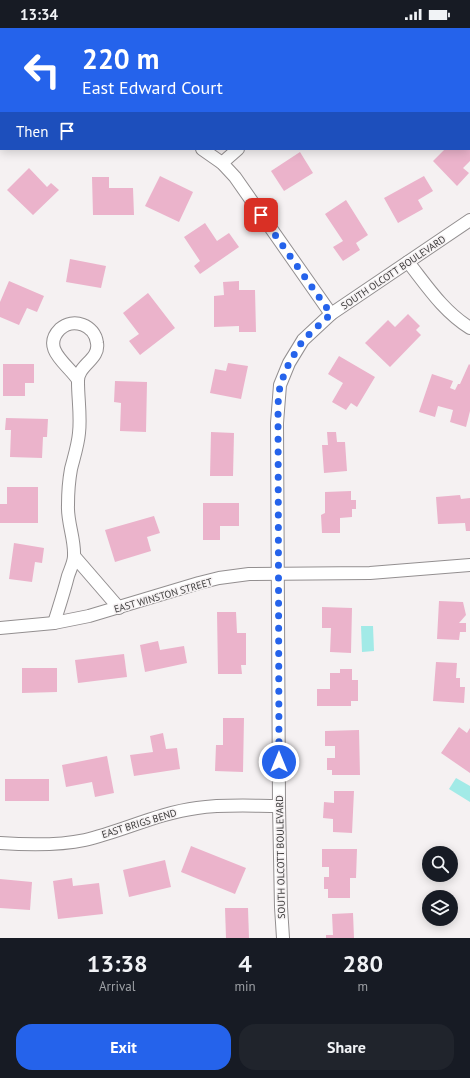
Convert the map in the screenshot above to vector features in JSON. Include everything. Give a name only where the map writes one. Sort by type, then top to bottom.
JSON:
[{"type":"street","points":[[203,150],[222,163],[234,177],[331,314]]},
{"type":"street","points":[[222,163],[237,150]]},
{"type":"street","name":"SOUTH OLCOTT BOULEVARD","points":[[283,938],[279,806],[277,423],[280,385],[289,363],[303,340],[331,314],[470,220]]},
{"type":"street","points":[[408,262],[441,305],[470,328]]},
{"type":"street","points":[[54,623],[74,556],[67,506],[71,471],[80,433],[80,400],[78,380],[74,373],[56,355],[54,342],[56,335],[61,329],[74,323],[81,324],[93,331],[98,344],[93,358],[83,368],[78,380]]},
{"type":"street","points":[[74,556],[119,608]]},
{"type":"street","name":"EAST WINSTON STREET","points":[[0,628],[54,623],[119,608],[219,578],[249,574],[370,573],[470,565]]},
{"type":"street","name":"EAST BRIGS BEND","points":[[0,843],[29,845],[58,844],[85,840],[169,814],[196,808],[216,806],[279,806]]},
{"type":"water","points":[[361,626],[373,626],[374,651],[362,652]]},
{"type":"water","points":[[456,778],[470,786],[470,802],[449,789]]},
{"type":"building","points":[[444,150],[470,150],[470,161],[463,168],[469,173],[457,186],[433,161]]},
{"type":"building","points":[[300,152],[313,173],[284,191],[271,171]]},
{"type":"building","points":[[29,168],[47,187],[51,183],[59,190],[33,215],[7,190]]},
{"type":"building","points":[[160,176],[193,192],[179,222],[145,206]]},
{"type":"building","points":[[424,176],[433,191],[418,200],[423,209],[398,223],[384,198]]},
{"type":"building","points":[[92,177],[109,177],[109,188],[133,188],[134,215],[93,215]]},
{"type":"building","points":[[346,200],[368,235],[356,243],[360,250],[343,261],[333,247],[343,241],[325,214]]},
{"type":"building","points":[[205,223],[217,241],[229,233],[239,247],[200,274],[194,266],[200,261],[184,237]]},
{"type":"building","points":[[70,259],[106,266],[101,288],[66,282]]},
{"type":"building","points":[[9,281],[44,296],[37,312],[27,308],[19,325],[0,317],[0,302]]},
{"type":"building","points":[[239,281],[239,290],[255,290],[256,332],[239,332],[239,326],[214,327],[214,296],[224,295],[223,282]]},
{"type":"building","points":[[148,293],[175,328],[140,355],[129,341],[139,334],[123,313]]},
{"type":"building","points":[[408,314],[420,326],[416,330],[421,335],[390,367],[365,343],[388,320],[395,327]]},
{"type":"building","points":[[339,356],[375,377],[357,407],[351,403],[346,410],[332,402],[343,383],[328,374]]},
{"type":"building","points":[[228,363],[248,366],[241,399],[210,393],[215,369],[226,371]]},
{"type":"building","points":[[3,364],[34,364],[34,383],[25,383],[25,396],[3,396]]},
{"type":"building","points":[[469,364],[470,411],[466,427],[450,422],[453,410],[438,406],[435,417],[419,412],[432,374],[453,381],[450,388],[455,390],[458,384],[460,384]]},
{"type":"building","points":[[115,381],[147,382],[146,432],[120,431],[121,403],[114,402]]},
{"type":"building","points":[[6,418],[48,419],[47,437],[43,437],[42,458],[10,457],[11,430],[5,430]]},
{"type":"building","points":[[211,432],[234,433],[233,476],[210,476]]},
{"type":"building","points":[[327,432],[336,432],[337,442],[345,442],[347,471],[324,473],[322,445],[328,445]]},
{"type":"building","points":[[7,487],[38,487],[38,523],[0,523],[0,504],[7,504]]},
{"type":"building","points":[[351,491],[351,500],[356,500],[356,509],[352,509],[352,517],[340,518],[340,533],[322,533],[321,515],[325,513],[325,492]]},
{"type":"building","points":[[460,495],[461,499],[470,498],[470,531],[466,531],[465,523],[438,524],[436,497]]},
{"type":"building","points":[[203,503],[239,503],[239,526],[220,526],[220,540],[203,540]]},
{"type":"building","points":[[154,516],[160,533],[147,537],[151,551],[115,562],[105,530]]},
{"type":"building","points":[[14,543],[44,548],[42,563],[35,562],[32,582],[9,579]]},
{"type":"building","points":[[439,601],[463,602],[466,615],[459,623],[466,623],[466,632],[460,632],[459,640],[437,639]]},
{"type":"building","points":[[322,607],[352,608],[351,653],[330,652],[331,628],[322,628]]},
{"type":"building","points":[[217,612],[236,612],[237,633],[246,633],[246,665],[241,665],[242,674],[218,674]]},
{"type":"building","points":[[158,641],[160,650],[184,646],[187,663],[145,672],[140,645]]},
{"type":"building","points":[[124,654],[127,677],[78,683],[75,660]]},
{"type":"building","points":[[436,662],[457,663],[456,678],[460,678],[460,687],[465,687],[464,703],[433,701]]},
{"type":"building","points":[[22,668],[57,668],[57,692],[22,693]]},
{"type":"building","points":[[340,669],[352,669],[352,680],[358,680],[358,701],[351,701],[351,706],[317,706],[317,689],[330,689],[330,673],[340,673]]},
{"type":"building","points":[[223,718],[244,718],[243,772],[215,771],[216,745],[223,745]]},
{"type":"building","points":[[459,727],[467,733],[470,728],[470,773],[441,753]]},
{"type":"building","points":[[359,730],[360,775],[332,775],[332,770],[327,770],[327,758],[335,758],[335,746],[325,746],[325,731]]},
{"type":"building","points":[[163,733],[166,749],[177,748],[180,769],[134,776],[130,755],[153,752],[150,736]]},
{"type":"building","points":[[107,756],[114,793],[95,797],[92,782],[66,787],[62,765]]},
{"type":"building","points":[[5,779],[49,779],[49,801],[5,801]]},
{"type":"building","points":[[334,791],[354,791],[352,833],[333,832],[333,819],[323,818],[324,802],[334,803]]},
{"type":"building","points":[[191,846],[246,868],[235,894],[181,872]]},
{"type":"building","points":[[322,849],[357,849],[356,878],[350,878],[350,898],[328,898],[328,889],[324,889],[324,877],[329,877],[329,867],[322,867]]},
{"type":"building","points":[[165,860],[171,887],[129,897],[123,870]]},
{"type":"building","points":[[72,878],[73,886],[99,883],[103,914],[58,919],[53,881]]},
{"type":"building","points":[[0,879],[32,882],[30,910],[0,908]]},
{"type":"building","points":[[225,908],[248,908],[249,938],[226,938]]},
{"type":"building","points":[[353,913],[354,938],[326,938],[326,935],[333,935],[332,914]]},
{"type":"route","points":[[261,215],[331,314],[303,340],[289,363],[280,385],[277,423],[279,762]]}]
